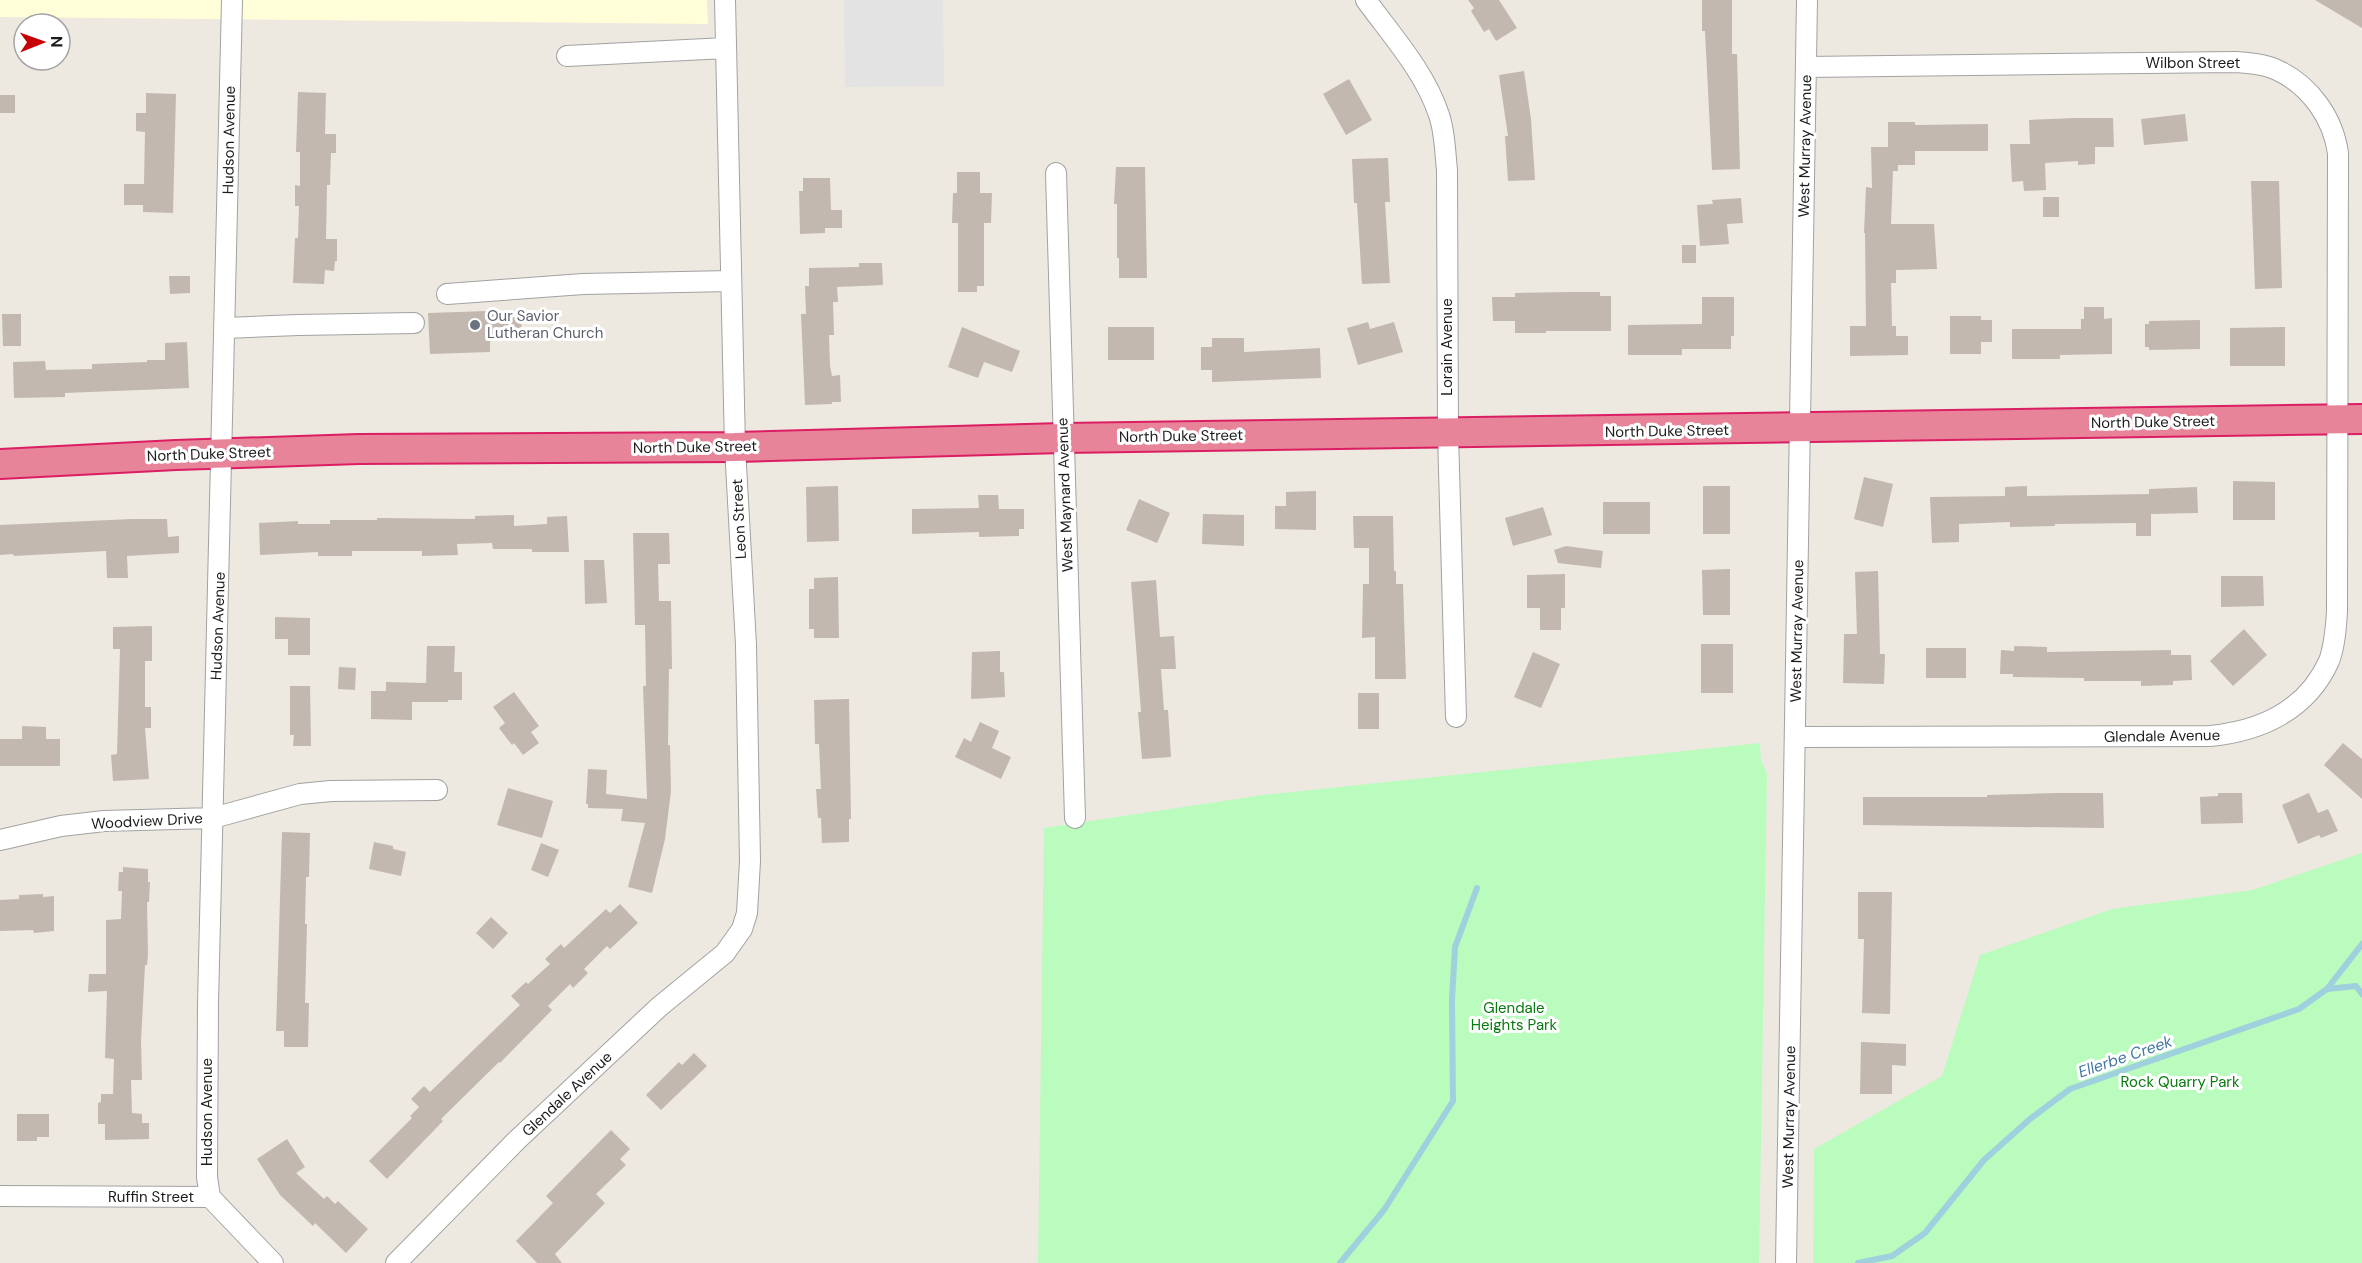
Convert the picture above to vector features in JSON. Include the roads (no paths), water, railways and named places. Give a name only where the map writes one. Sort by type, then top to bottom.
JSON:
[{"type":"highway","name":"North Duke Street","points":[[0,464],[359,449],[735,447],[1063,438],[1798,429],[2350,419]]},
{"type":"street","name":"Hudson Avenue","points":[[210,1197],[207,1177],[207,1050],[226,328],[232,0]]},
{"type":"street","name":"Leon Street","points":[[724,0],[735,447],[746,645],[750,861],[749,896],[742,929]]},
{"type":"street","name":"Lorain Avenue","points":[[1366,0],[1420,75],[1440,116],[1443,131],[1447,170],[1448,434],[1456,717]]},
{"type":"street","name":"West Murray Avenue","points":[[1786,1263],[1796,736],[1798,429],[1807,0]]},
{"type":"street","points":[[567,56],[726,48]]},
{"type":"street","name":"Wilbon Street","points":[[1806,67],[2235,62],[2276,69],[2294,80],[2305,89],[2328,119],[2335,135],[2338,153],[2350,419]]},
{"type":"street","name":"West Maynard Avenue","points":[[1056,173],[1075,818]]},
{"type":"street","points":[[447,294],[583,285],[731,281]]},
{"type":"street","points":[[226,328],[298,324],[414,323]]},
{"type":"street","name":"Glendale Avenue","points":[[1796,736],[2210,736],[2269,723],[2287,712],[2303,698],[2319,678],[2329,660],[2334,643],[2350,419]]},
{"type":"street","name":"Woodview Drive","points":[[0,840],[61,826],[104,821],[213,818],[300,794],[331,791],[437,790]]},
{"type":"street","name":"Glendale Avenue","points":[[396,1263],[551,1109],[659,1007],[720,958],[742,929]]},
{"type":"street","name":"Ruffin Street","points":[[0,1196],[210,1197],[273,1263]]},
{"type":"waterway","points":[[1340,1263],[1384,1210],[1453,1101],[1452,1000],[1455,947],[1477,888]]},
{"type":"waterway","name":"Ellerbe Creek","points":[[1858,1263],[1892,1256],[1925,1233],[1984,1160],[2030,1119],[2070,1089],[2299,1009],[2327,989],[2362,944]]},
{"type":"waterway","points":[[2327,989],[2356,986],[2362,994]]},
{"type":"place","name":"Our Savior Lutheran Church","points":[[475,325]]},
{"type":"park label","name":"Glendale Heights Park","points":[[1514,1016]]},
{"type":"park label","name":"Rock Quarry Park","points":[[2180,1082]]}]
